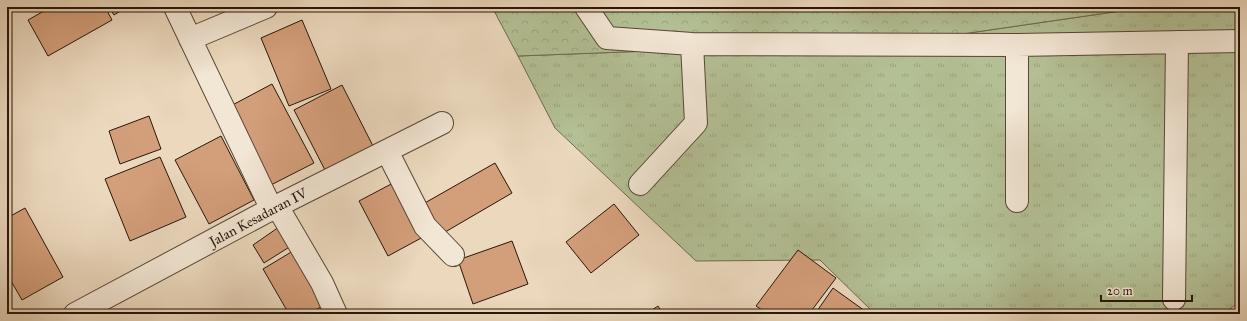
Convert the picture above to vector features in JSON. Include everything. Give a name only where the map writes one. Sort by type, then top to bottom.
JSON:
[{"type":"street","points":[[175,7],[274,208],[322,283],[336,314]]},
{"type":"street","points":[[190,39],[266,7]]},
{"type":"street","points":[[586,7],[607,38],[692,44],[1017,45],[1240,41]]},
{"type":"street","points":[[1174,299],[1177,42]]},
{"type":"street","points":[[640,184],[696,123],[692,44]]},
{"type":"street","points":[[1016,201],[1017,45]]},
{"type":"street","name":"Jalan Kesadaran IV","points":[[75,314],[274,208],[442,123]]},
{"type":"street","points":[[387,151],[425,226],[453,255]]},
{"type":"green space","points":[[492,7],[1148,7],[914,41],[518,56]]},
{"type":"green space","points":[[1148,7],[1240,7],[1240,302],[1222,314],[875,314],[820,260],[696,261],[555,128],[518,56],[914,41]]},
{"type":"building","points":[[51,7],[105,7],[112,20],[48,56],[28,20]]},
{"type":"building","points":[[109,7],[127,7],[114,15]]},
{"type":"building","points":[[302,20],[331,89],[289,106],[261,38]]},
{"type":"building","points":[[272,84],[314,163],[267,187],[225,109]]},
{"type":"building","points":[[342,85],[373,146],[325,170],[294,110]]},
{"type":"building","points":[[149,116],[161,149],[120,164],[109,131]]},
{"type":"building","points":[[221,136],[254,200],[209,224],[175,160]]},
{"type":"building","points":[[160,157],[186,217],[130,241],[105,179]]},
{"type":"building","points":[[495,163],[512,193],[440,235],[423,204]]},
{"type":"building","points":[[395,182],[425,236],[388,256],[359,201]]},
{"type":"building","points":[[614,204],[639,235],[591,273],[566,242]]},
{"type":"building","points":[[25,208],[63,277],[22,300],[7,274],[7,218]]},
{"type":"building","points":[[279,227],[291,246],[264,263],[253,245]]},
{"type":"building","points":[[512,241],[528,284],[473,304],[458,260]]},
{"type":"building","points":[[798,250],[836,278],[809,314],[768,314],[756,306]]},
{"type":"building","points":[[293,251],[324,305],[309,314],[289,314],[263,269]]},
{"type":"building","points":[[833,288],[865,311],[863,314],[815,314]]},
{"type":"building","points":[[658,306],[663,314],[646,314]]}]
